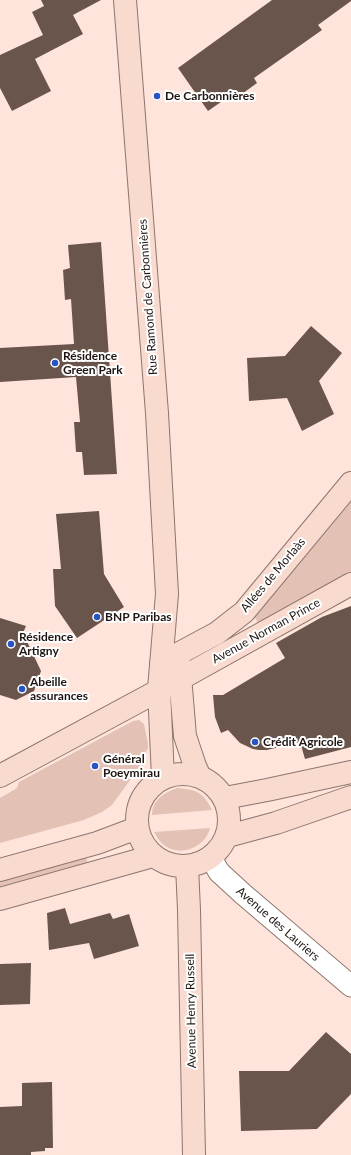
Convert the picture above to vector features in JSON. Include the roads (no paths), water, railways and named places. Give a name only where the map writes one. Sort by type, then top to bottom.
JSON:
[{"type":"street","name":"Rue Ramond de Carbonnières","points":[[125,0],[156,413],[167,594],[170,658],[160,689],[163,778]]},
{"type":"street","name":"Allées de Morlaàs","points":[[170,658],[217,633],[244,612],[351,483]]},
{"type":"street","name":"Avenue Norman Prince","points":[[180,678],[351,584]]},
{"type":"street","name":"Rue Ramond de Carbonnières","points":[[170,658],[180,678],[186,736],[200,777]]},
{"type":"street","points":[[0,776],[180,678]]},
{"type":"street","points":[[225,798],[351,772]]},
{"type":"street","points":[[178,774],[200,777],[208,781],[220,791],[225,798],[230,814],[228,836],[220,850],[208,860],[196,865],[177,867],[163,862],[153,856],[142,842],[137,828],[137,813],[142,798],[151,787],[163,778],[178,774]]},
{"type":"street","points":[[228,836],[276,823],[351,797]]},
{"type":"street","points":[[0,870],[97,843],[137,828]]},
{"type":"street","points":[[0,899],[153,856]]},
{"type":"street","name":"Avenue des Lauriers","points":[[211,858],[219,872],[243,894],[351,986]]},
{"type":"street","name":"Avenue Henry Russell","points":[[187,866],[194,1155]]},
{"type":"place","name":"De Carbonnières","points":[[157,96]]},
{"type":"place","name":"Résidence Green Park","points":[[55,363]]},
{"type":"place","name":"BNP Paribas","points":[[97,617]]},
{"type":"place","name":"Résidence Artigny","points":[[11,644]]},
{"type":"place","name":"Abeille assurances","points":[[22,689]]},
{"type":"place","name":"Crédit Agricole","points":[[255,742]]},
{"type":"place","name":"Général Poeymirau","points":[[95,766]]}]
